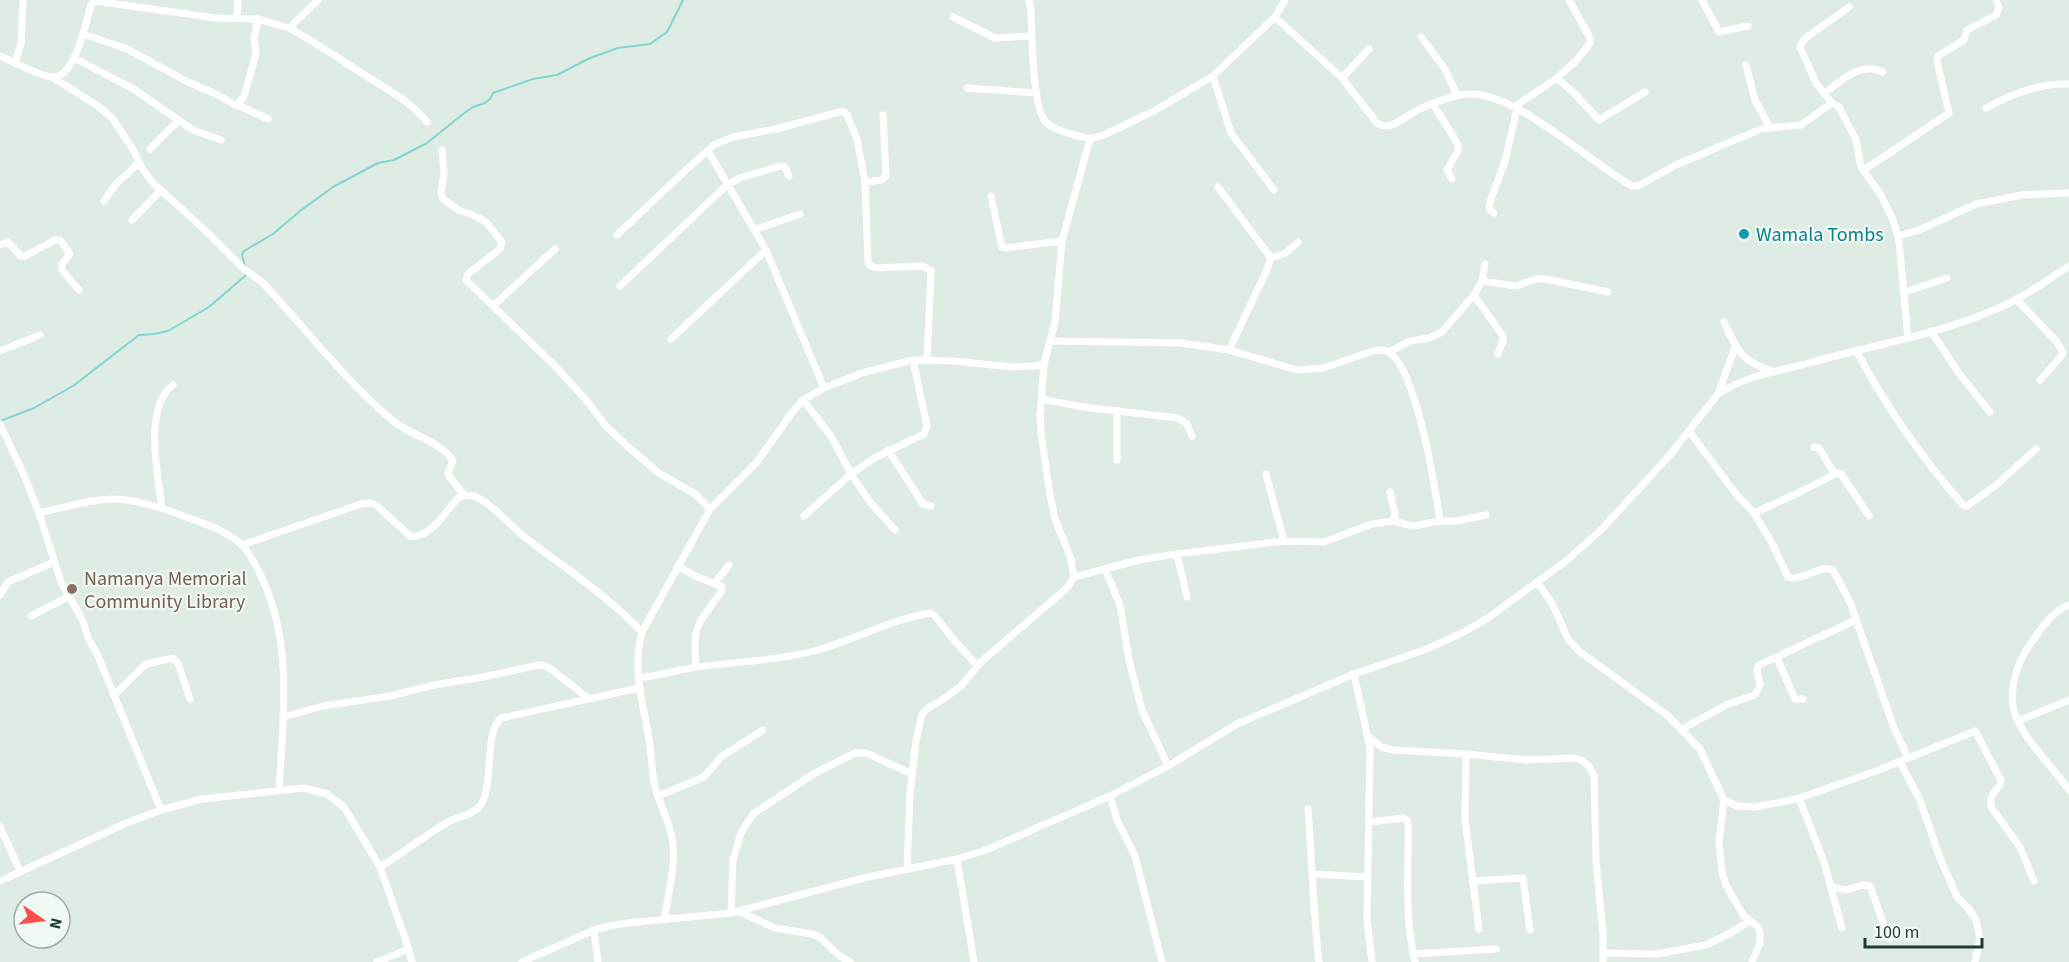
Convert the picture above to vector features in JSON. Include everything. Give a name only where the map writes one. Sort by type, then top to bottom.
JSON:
[{"type":"street","points":[[15,62],[21,44],[23,0]]},
{"type":"street","points":[[237,18],[238,0]]},
{"type":"street","points":[[290,28],[318,0]]},
{"type":"street","points":[[1029,0],[1041,114],[1048,124],[1089,140],[1154,111],[1213,76],[1275,17],[1281,1]]},
{"type":"street","points":[[1494,213],[1490,210],[1490,205],[1507,152],[1515,108],[1557,78],[1577,60],[1590,43],[1590,38],[1569,0]]},
{"type":"street","points":[[1702,0],[1719,32],[1748,26]]},
{"type":"street","points":[[1864,170],[1949,113],[1937,58],[1964,40],[1967,30],[1996,15],[1999,9],[1996,0]]},
{"type":"street","points":[[52,77],[61,76],[66,72],[74,58],[91,5],[95,1],[216,18],[258,20],[290,28],[326,49],[408,102],[427,122]]},
{"type":"street","points":[[1849,7],[1801,43],[1800,47],[1808,68],[1824,94],[1839,107],[1856,140],[1860,163],[1881,195],[1893,220],[1898,236],[1908,338]]},
{"type":"street","points":[[953,17],[995,38],[1032,36]]},
{"type":"street","points":[[1275,17],[1341,78],[1381,125],[1392,124],[1457,95],[1486,96],[1515,108],[1636,187],[1676,165],[1761,129],[1801,125],[1832,103]]},
{"type":"street","points":[[238,105],[244,96],[255,56],[254,39],[258,20]]},
{"type":"street","points":[[83,33],[127,49],[188,82],[268,119]]},
{"type":"street","points":[[1421,37],[1445,69],[1457,95]]},
{"type":"street","points":[[1341,78],[1369,49]]},
{"type":"street","points":[[0,56],[52,77],[98,106],[112,119],[153,183],[273,294],[356,387],[394,422],[442,448],[449,455],[453,461],[448,473],[464,495]]},
{"type":"street","points":[[74,58],[132,88],[178,122],[221,140]]},
{"type":"street","points":[[1746,65],[1755,100],[1770,128]]},
{"type":"street","points":[[1824,94],[1856,72],[1874,68],[1883,72]]},
{"type":"street","points":[[1213,76],[1231,133],[1274,190]]},
{"type":"street","points":[[1557,78],[1599,120],[1646,92]]},
{"type":"street","points":[[1986,108],[2011,94],[2047,85],[2069,84]]},
{"type":"street","points":[[967,88],[1037,93]]},
{"type":"street","points":[[1433,104],[1458,144],[1458,151],[1447,170],[1452,179]]},
{"type":"street","points":[[617,235],[708,151],[724,140],[843,111],[857,139],[865,182],[867,258],[870,266],[877,268],[923,266],[930,271],[927,359]]},
{"type":"street","points":[[865,182],[881,180],[886,176],[883,115]]},
{"type":"street","points":[[150,149],[178,122]]},
{"type":"street","points":[[907,868],[912,774],[922,714],[960,687],[978,666],[1067,588],[1074,577],[1071,559],[1055,519],[1050,495],[1041,433],[1041,399],[1044,364],[1052,340],[1057,306],[1062,241],[1089,140]]},
{"type":"street","points":[[442,150],[444,165],[441,192],[443,199],[458,210],[486,222],[502,242],[500,249],[466,277],[466,280],[554,365],[587,401],[605,425],[639,457],[659,473],[688,489],[710,509]]},
{"type":"street","points":[[708,151],[765,250],[824,388]]},
{"type":"street","points":[[104,201],[116,184],[139,163]]},
{"type":"street","points":[[620,286],[728,184],[780,166],[785,167],[789,176]]},
{"type":"street","points":[[1218,187],[1271,258]]},
{"type":"street","points":[[132,220],[161,190]]},
{"type":"street","points":[[1898,236],[1919,230],[1976,204],[2022,195],[2069,193]]},
{"type":"street","points":[[991,196],[1002,247],[1062,241]]},
{"type":"street","points":[[754,230],[800,214]]},
{"type":"street","points":[[0,245],[8,242],[21,256],[25,256],[55,240],[60,240],[70,254],[62,264],[62,270],[79,290]]},
{"type":"street","points":[[1271,258],[1286,253],[1298,242]]},
{"type":"street","points":[[493,306],[555,249]]},
{"type":"street","points":[[671,339],[765,250]]},
{"type":"street","points":[[1229,350],[1268,270],[1271,258]]},
{"type":"street","points":[[1052,340],[1181,343],[1229,350],[1284,368],[1304,370],[1323,368],[1376,350],[1389,352],[1411,341],[1429,338],[1442,332],[1474,295],[1482,281],[1485,264]]},
{"type":"street","points":[[522,962],[594,930],[628,923],[734,912],[864,878],[957,859],[986,850],[1110,796],[1168,766],[1237,724],[1354,674],[1427,649],[1488,618],[1566,561],[1600,530],[1669,456],[1718,394],[1728,387],[1774,372],[1908,338],[1992,311],[2069,266]]},
{"type":"street","points":[[1905,292],[1947,278]]},
{"type":"street","points":[[1482,281],[1512,286],[1536,279],[1546,279],[1608,292]]},
{"type":"street","points":[[1474,295],[1503,336],[1498,354]]},
{"type":"street","points":[[2016,299],[2056,341],[2063,352],[2040,380]]},
{"type":"street","points":[[1724,322],[1735,347],[1753,365],[1774,372]]},
{"type":"street","points":[[1931,331],[1958,372],[1990,412]]},
{"type":"street","points":[[0,351],[40,335]]},
{"type":"street","points":[[1718,394],[1735,347]]},
{"type":"street","points":[[1856,350],[1911,441],[1963,505],[1967,506],[1995,486],[2036,449]]},
{"type":"street","points":[[1389,352],[1412,390],[1440,521]]},
{"type":"street","points":[[664,920],[671,883],[673,840],[652,770],[650,743],[639,688],[638,648],[642,632],[710,509],[757,462],[803,400],[824,388],[862,373],[913,360],[927,359],[1012,367],[1044,364]]},
{"type":"street","points":[[804,516],[851,474],[888,450],[921,436],[926,430],[913,360]]},
{"type":"street","points":[[162,508],[153,440],[160,402],[165,391],[173,385]]},
{"type":"street","points":[[1041,399],[1083,407],[1178,418],[1186,424],[1192,436]]},
{"type":"street","points":[[803,400],[831,436],[851,474],[870,502],[895,530]]},
{"type":"street","points":[[1117,410],[1117,460]]},
{"type":"street","points":[[1,425],[39,513],[61,582],[83,621],[88,638],[98,656],[161,810]]},
{"type":"street","points":[[1689,431],[1736,494],[1754,513],[1772,543],[1788,577],[1795,578],[1831,568],[1848,596],[1894,728],[1908,758]]},
{"type":"street","points":[[1814,447],[1819,448],[1834,473]]},
{"type":"street","points":[[888,450],[923,504],[932,506]]},
{"type":"street","points":[[1754,513],[1834,473],[1840,474],[1869,516]]},
{"type":"street","points":[[1266,474],[1284,541]]},
{"type":"street","points":[[1390,492],[1395,515],[1393,521]]},
{"type":"street","points":[[242,545],[361,504],[370,503],[376,505],[410,536],[420,536],[430,529],[459,498],[470,495],[481,499],[526,538],[605,596],[642,632]]},
{"type":"street","points":[[39,513],[116,499],[162,508],[216,528],[242,545],[259,571],[277,618],[282,644],[285,692],[279,790]]},
{"type":"street","points":[[1074,577],[1177,554],[1284,541],[1324,542],[1372,524],[1393,521],[1413,526],[1486,515]]},
{"type":"street","points":[[1177,554],[1187,597]]},
{"type":"street","points":[[0,595],[8,582],[54,562]]},
{"type":"street","points":[[715,583],[729,565]]},
{"type":"street","points":[[678,566],[695,576],[721,585],[722,589],[701,619],[694,637],[696,668]]},
{"type":"street","points":[[1105,569],[1120,604],[1134,684],[1142,710],[1168,766]]},
{"type":"street","points":[[1537,582],[1552,603],[1568,639],[1580,652],[1667,715],[1700,750],[1724,800],[1719,842],[1722,872],[1726,885],[1741,912],[1758,927],[1759,947],[1752,962]]},
{"type":"street","points":[[32,616],[70,596]]},
{"type":"street","points":[[2069,605],[2056,612],[2042,628],[2018,664],[2013,686],[2014,712],[2018,721],[2069,790]]},
{"type":"street","points":[[638,678],[696,668],[788,657],[825,648],[890,624],[930,613],[978,666]]},
{"type":"street","points":[[1682,729],[1728,704],[1755,695],[1760,685],[1757,668],[1856,620]]},
{"type":"street","points":[[114,695],[146,664],[173,658],[178,663],[190,699]]},
{"type":"street","points":[[1777,658],[1794,699],[1803,699]]},
{"type":"street","points":[[283,717],[324,706],[390,696],[434,685],[539,665],[552,670],[588,698]]},
{"type":"street","points":[[1354,674],[1370,748],[1367,920],[1372,962]]},
{"type":"street","points":[[380,867],[450,821],[481,806],[489,777],[492,730],[501,718],[639,688]]},
{"type":"street","points":[[2018,721],[2069,700]]},
{"type":"street","points":[[658,796],[704,777],[722,757],[763,730]]},
{"type":"street","points":[[1724,800],[1737,806],[1755,807],[1799,798],[1900,762],[1975,731],[2001,780],[1991,797],[1991,807],[2020,847],[2034,881]]},
{"type":"street","points":[[1367,735],[1381,747],[1393,750],[1526,760],[1574,758],[1589,766],[1594,776],[1596,861],[1603,962]]},
{"type":"street","points":[[734,912],[733,860],[741,833],[753,814],[814,773],[855,753],[866,753],[912,774]]},
{"type":"street","points":[[1466,754],[1465,819],[1479,929]]},
{"type":"street","points":[[1900,762],[1920,800],[1940,858],[1957,897],[1976,920],[1980,939],[1975,962]]},
{"type":"street","points":[[0,881],[124,824],[161,810],[202,799],[304,788],[327,794],[344,807],[380,867],[412,962]]},
{"type":"street","points":[[1110,796],[1117,820],[1135,856],[1162,962]]},
{"type":"street","points":[[1799,798],[1811,825],[1842,928]]},
{"type":"street","points":[[1308,809],[1319,962]]},
{"type":"street","points":[[1370,822],[1403,818],[1407,820],[1409,923],[1414,958],[1496,949]]},
{"type":"street","points":[[0,827],[20,872]]},
{"type":"street","points":[[957,859],[974,962]]},
{"type":"street","points":[[1313,874],[1367,877]]},
{"type":"street","points":[[1472,881],[1523,878],[1530,930]]},
{"type":"street","points":[[1831,886],[1842,890],[1863,885],[1870,886],[1889,939]]},
{"type":"street","points":[[734,912],[775,928],[812,934],[821,938],[837,955],[850,962]]},
{"type":"street","points":[[1603,953],[1657,954],[1706,945],[1750,921]]},
{"type":"street","points":[[594,930],[598,962]]},
{"type":"street","points":[[377,962],[409,949]]},
{"type":"street","points":[[1640,954],[1641,962]]},
{"type":"waterway","points":[[245,266],[242,255],[244,251],[273,234],[333,187],[378,163],[394,160],[427,143],[473,107],[485,103],[493,93],[533,79],[557,75],[590,58],[618,48],[650,44],[667,32],[683,0]]},
{"type":"waterway","points":[[0,421],[34,408],[73,386],[139,335],[168,331],[209,307],[247,272]]},
{"type":"place","name":"Wamala Tombs","points":[[1744,234]]},
{"type":"place","name":"Namanya Memorial Community Library","points":[[72,589]]}]
